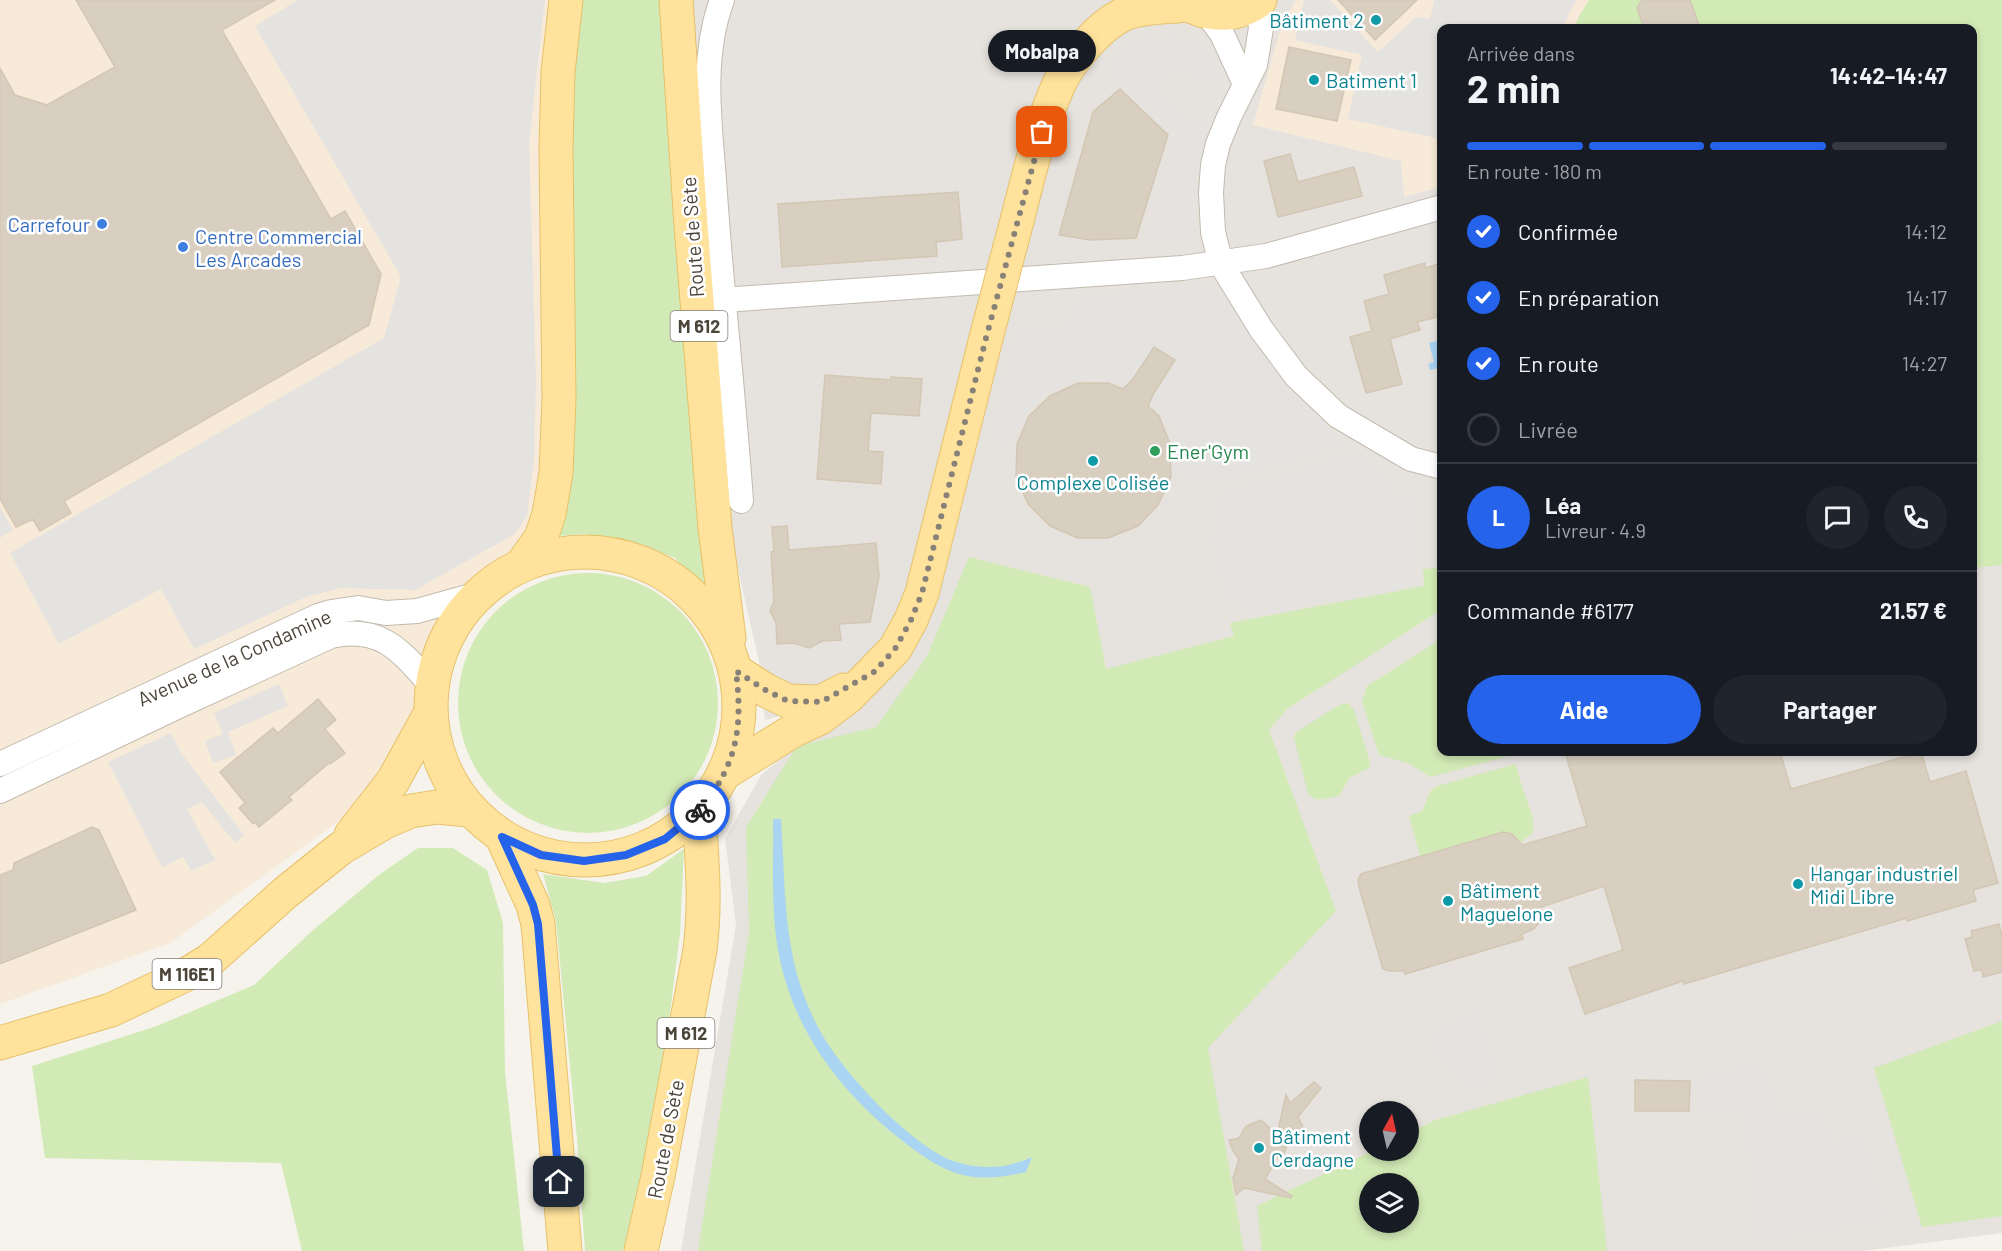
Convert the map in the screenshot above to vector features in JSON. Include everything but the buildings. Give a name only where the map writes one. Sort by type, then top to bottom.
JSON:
[{"type":"main road","points":[[523,563],[541,538],[549,514],[556,473],[559,399],[556,148],[558,72],[566,0]]},
{"type":"main road","name":"Route de Sète","points":[[502,837],[541,855],[584,861],[626,855],[665,839],[699,812],[713,794],[725,773],[737,740],[740,706],[715,528],[676,0]]},
{"type":"main road","points":[[725,773],[794,730],[820,718],[848,697],[895,649],[911,620],[922,593],[986,338],[1036,153],[1060,82],[1079,54],[1099,32],[1129,7],[1192,6],[1219,14],[1233,13],[1258,1]]},
{"type":"main road","points":[[565,1251],[538,924],[533,905],[502,837],[470,810],[449,781],[435,748],[430,699],[446,635],[478,594],[499,576],[523,563],[564,552],[606,552],[646,564],[682,585],[711,615],[734,661],[767,691],[788,701],[821,702],[874,672]]},
{"type":"main road","name":"M 116E1","points":[[341,848],[393,781],[430,699]]},
{"type":"main road","name":"M 116E1","points":[[0,1043],[111,1010],[189,973],[210,960],[285,893],[341,848],[384,822],[411,811],[437,807],[470,810]]},
{"type":"main road","name":"Route de Sète","points":[[641,1251],[658,1176],[704,920],[699,812]]},
{"type":"street","points":[[722,0],[713,34],[707,72],[723,300],[741,501]]},
{"type":"street","points":[[1258,1],[1261,28],[1255,65],[1218,144],[1213,165],[1210,193],[1214,232],[1221,264],[1261,329],[1296,376],[1338,416],[1411,459],[1437,466]]},
{"type":"street","points":[[1192,6],[1222,34],[1245,84]]},
{"type":"street","points":[[723,300],[1221,264],[1266,256],[1437,208]]},
{"type":"street","name":"Avenue de la Condamine","points":[[0,764],[318,616],[351,609],[387,613],[417,611],[478,594]]},
{"type":"street","name":"Avenue de la Condamine","points":[[0,791],[331,636],[345,633],[376,636],[392,644],[404,654],[430,699]]},
{"type":"shaded area","points":[[0,0],[555,0],[539,146],[546,483],[527,541],[465,586],[436,632],[412,717],[388,770],[349,814],[170,943],[0,1004]]},
{"type":"shaded area","points":[[298,0],[545,0],[529,143],[536,381],[534,460],[527,516],[515,534],[415,590],[340,588],[306,597],[194,649],[161,589],[59,644],[10,553],[384,338],[401,277],[255,26]]},
{"type":"shaded area","points":[[677,0],[1296,0],[1283,21],[1253,125],[1401,161],[1404,197],[1437,188],[1437,756],[1977,756],[1977,373],[2002,364],[2002,1233],[1863,1251],[681,1251],[736,925],[725,839],[761,775],[797,746],[847,698],[765,720],[759,662],[731,538]]},
{"type":"shaded area","points":[[1296,0],[1589,0],[1576,24],[1437,24],[1437,188],[1404,197],[1253,125],[1283,21]]},
{"type":"shaded area","points":[[1304,0],[1330,0],[1378,52],[1416,17],[1430,19],[1434,0],[1576,0],[1564,24],[1437,24],[1437,138],[1348,119],[1362,55],[1295,40]]},
{"type":"shaded area","points":[[1146,31],[1162,47],[1168,32],[1215,52],[1210,64],[1223,70],[1217,83],[1173,71],[1155,89],[1189,123],[1208,123],[1194,235],[1184,240],[1146,237],[1174,131],[1107,69]]},
{"type":"shaded area","points":[[1194,283],[1219,292],[1291,390],[1346,444],[1217,482],[1179,475],[1175,426],[1157,407],[1125,385],[1107,378],[1078,380],[1047,392],[1023,416],[1010,444],[989,441],[1016,330],[1065,325],[1077,299]]},
{"type":"shaded area","points":[[1354,454],[1385,472],[1389,490],[1396,499],[1416,501],[1417,583],[1256,616],[1228,597],[1212,543],[1222,493]]},
{"type":"shaded area","points":[[0,507],[13,530],[0,538]]},
{"type":"shaded area","points":[[279,684],[288,706],[228,732],[236,755],[213,763],[205,741],[223,734],[214,713]]},
{"type":"shaded area","points":[[171,733],[181,753],[244,835],[235,843],[202,802],[187,809],[215,860],[191,871],[183,857],[162,867],[108,762]]},
{"type":"shaded area","points":[[1477,1011],[1499,1081],[1471,1087],[1434,1054],[1437,1033],[1460,1015]]},
{"type":"shaded area","points":[[1758,1064],[1773,1089],[1782,1118],[1818,1110],[1832,1142],[1862,1138],[1886,1218],[1752,1243],[1747,1112],[1699,1110],[1701,1076]]},
{"type":"green space","points":[[578,0],[661,0],[708,593],[675,558],[655,550],[631,542],[584,534],[556,536],[566,155]]},
{"type":"green space","points":[[1589,0],[2002,0],[2002,565],[1977,568],[1977,24],[1576,24]]},
{"type":"green space","points":[[969,557],[1090,587],[1106,669],[1234,636],[1230,623],[1424,586],[1423,569],[1437,568],[1437,613],[1287,709],[1269,730],[1336,911],[1208,1048],[1244,1251],[698,1251],[749,932],[746,827],[797,746],[876,727],[927,656]]},
{"type":"green space","points":[[575,573],[601,573],[638,582],[671,602],[689,620],[709,653],[716,678],[718,703],[716,728],[709,753],[689,786],[671,804],[638,824],[626,828],[601,833],[575,833],[538,824],[505,804],[487,786],[467,753],[463,741],[458,716],[458,690],[467,653],[487,620],[505,602],[538,582],[550,578]]},
{"type":"green space","points":[[1437,642],[1437,756],[1509,756],[1430,777],[1410,764],[1379,755],[1362,702],[1367,686]]},
{"type":"green space","points":[[1348,703],[1354,710],[1370,762],[1369,768],[1349,778],[1340,795],[1316,799],[1308,794],[1294,738],[1295,733],[1339,705]]},
{"type":"green space","points":[[1516,764],[1533,818],[1533,833],[1517,845],[1512,834],[1503,832],[1420,856],[1409,816],[1422,811],[1431,790],[1437,786]]},
{"type":"green space","points":[[418,848],[453,848],[487,870],[503,923],[505,1072],[524,1251],[302,1251],[281,1163],[45,1158],[32,1066],[157,1026],[254,985],[312,931],[380,874]]},
{"type":"green space","points":[[684,849],[680,934],[651,1160],[623,1251],[585,1251],[577,1138],[556,921],[543,874],[604,883],[646,876]]},
{"type":"green space","points":[[2002,1021],[2002,1216],[1922,1227],[1874,1068]]},
{"type":"green space","points":[[1588,1077],[1607,1251],[1262,1251],[1257,1206],[1359,1157],[1359,1161],[1419,1161],[1419,1128],[1435,1120]]},
{"type":"water","points":[[1437,341],[1437,368],[1430,370],[1428,364],[1434,362],[1429,343]]},
{"type":"water","points":[[773,819],[781,819],[788,927],[796,969],[811,1012],[830,1047],[854,1078],[886,1112],[920,1142],[937,1153],[953,1161],[983,1167],[1013,1164],[1032,1157],[1026,1172],[986,1178],[971,1177],[939,1166],[882,1124],[862,1105],[825,1062],[798,1014],[787,987],[780,960],[774,907]]},
{"type":"way so far","points":[[700,810],[713,794],[725,773],[737,740],[740,706],[736,671],[767,691],[788,701],[821,702],[874,672],[895,649],[911,620],[922,593],[986,338],[1042,132]]},
{"type":"place","name":"Bâtiment 2","points":[[1376,20]]},
{"type":"place","name":"Batiment 1","points":[[1314,80]]},
{"type":"place","name":"Mobalpa","points":[[1042,132]]},
{"type":"place","name":"Carrefour","points":[[102,224]]},
{"type":"place","name":"Centre Commercial Les Arcades","points":[[183,247]]},
{"type":"place","name":"Ener'Gym","points":[[1155,451]]},
{"type":"place","name":"Complexe Colisée","points":[[1093,461]]},
{"type":"place","name":"Hangar industriel Midi Libre","points":[[1798,884]]},
{"type":"place","name":"Bâtiment Maguelone","points":[[1448,901]]},
{"type":"place","name":"Bâtiment Cerdagne","points":[[1259,1148]]},
{"type":"route","points":[[559,1182],[538,924],[533,905],[502,837],[541,855],[584,861],[626,855],[665,839],[700,810]]}]
